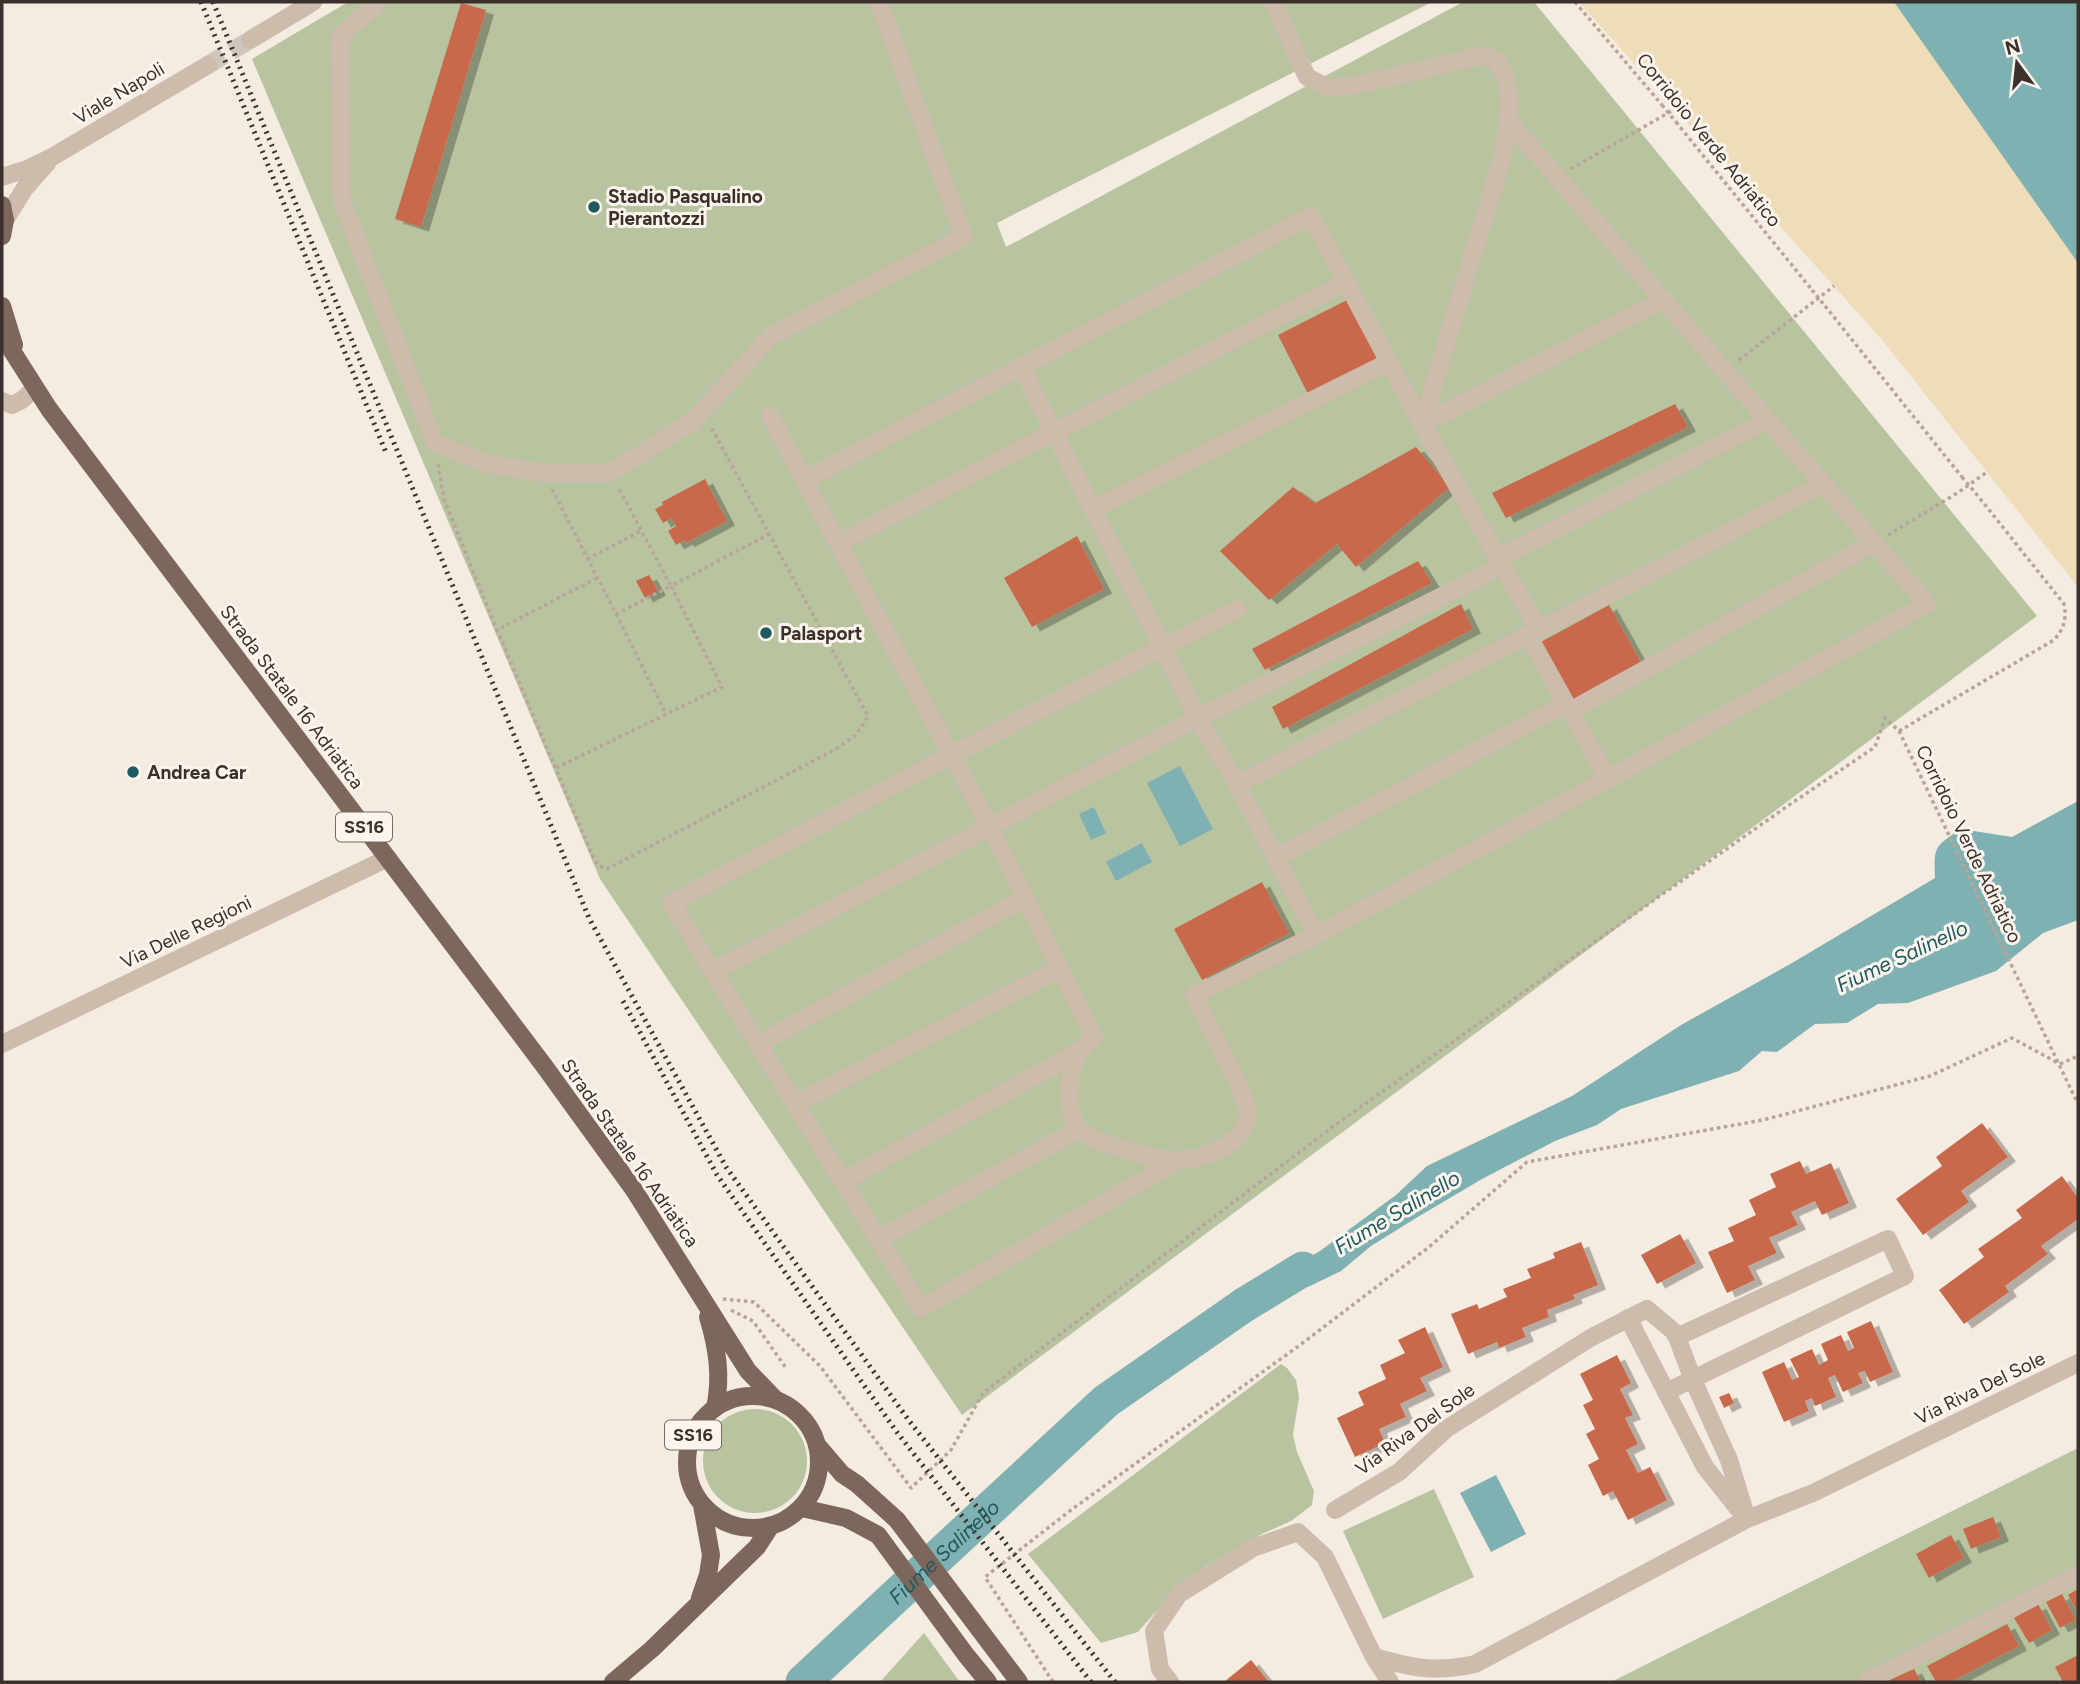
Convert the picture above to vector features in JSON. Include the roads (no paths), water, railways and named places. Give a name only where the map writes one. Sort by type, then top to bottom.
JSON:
[{"type":"main road","name":"Strada Statale 16 Adriatica","points":[[2,306],[19,362]]},
{"type":"main road","name":"Strada Statale 16 Adriatica","points":[[2,335],[57,420],[545,1067],[634,1190],[748,1371],[775,1399],[795,1409],[810,1426],[818,1446],[842,1474],[897,1520],[1019,1682]]},
{"type":"main road","name":"Strada Statale 16 Adriatica","points":[[702,1297],[716,1345],[719,1378],[715,1408]]},
{"type":"main road","name":"SS16","points":[[702,1505],[691,1487],[686,1466],[689,1444],[697,1425],[715,1408],[732,1399],[754,1395],[775,1399]]},
{"type":"main road","points":[[702,1505],[716,1517],[751,1529],[770,1527],[787,1520],[802,1508],[814,1489],[820,1468],[818,1446]]},
{"type":"main road","points":[[699,1602],[708,1576],[711,1555],[702,1505]]},
{"type":"main road","points":[[802,1508],[846,1518],[878,1535],[988,1682]]},
{"type":"main road","points":[[613,1682],[652,1649],[757,1547],[770,1527]]},
{"type":"street","points":[[250,40],[313,2]]},
{"type":"street","points":[[374,2],[376,5],[340,36],[341,198],[435,443],[485,463],[543,473],[610,473],[693,421],[771,336],[964,237],[879,2]]},
{"type":"street","points":[[1273,2],[1307,77],[1329,88],[1357,85],[1485,55],[1495,60],[1502,72],[1508,96],[1508,122],[1501,162],[1422,424]]},
{"type":"street","name":"Viale Napoli","points":[[2,177],[52,157],[208,65]]},
{"type":"street","points":[[1238,609],[951,755],[671,903],[921,1308],[1179,1160],[1217,1151],[1234,1141],[1247,1121],[1247,1106],[1194,995],[1316,935],[1927,604],[1508,122]]},
{"type":"street","name":"Viale Napoli","points":[[3,220],[25,188],[52,157]]},
{"type":"street","points":[[804,480],[1311,216],[1422,424],[1500,562],[1568,708],[1608,779]]},
{"type":"street","points":[[838,543],[1346,282]]},
{"type":"street","points":[[1422,424],[1664,299]]},
{"type":"street","points":[[1093,509],[1389,362]]},
{"type":"street","points":[[1021,367],[1198,718],[1237,784],[1316,935]]},
{"type":"street","points":[[2,401],[12,405],[35,388]]},
{"type":"street","points":[[770,416],[990,827],[1094,1037],[1077,1053],[843,1181]]},
{"type":"street","points":[[713,971],[1768,420]]},
{"type":"street","points":[[1237,784],[1824,484]]},
{"type":"street","points":[[1276,857],[1568,708],[1874,543]]},
{"type":"street","name":"Via Delle Regioni","points":[[2,1044],[388,858]]},
{"type":"street","points":[[758,1044],[1025,898]]},
{"type":"street","points":[[795,1104],[1060,968]]},
{"type":"street","points":[[1077,1053],[1068,1096],[1079,1129],[1105,1143],[1138,1153],[1179,1160]]},
{"type":"street","points":[[879,1239],[1079,1129]]},
{"type":"street","points":[[1666,1392],[1905,1276],[1888,1239],[1677,1337]]},
{"type":"street","name":"Via Riva Del Sole","points":[[1335,1510],[1399,1472],[1446,1429],[1592,1338],[1647,1309],[1677,1337],[1729,1460],[1747,1519]]},
{"type":"street","points":[[1628,1318],[1705,1467],[1747,1519]]},
{"type":"street","name":"Via Riva Del Sole","points":[[1374,1657],[1448,1676],[1747,1519],[1813,1493],[2078,1363]]},
{"type":"street","points":[[1170,1682],[1160,1669],[1154,1631],[1179,1594],[1253,1548],[1298,1532],[1325,1557],[1374,1657],[1390,1682]]},
{"type":"street","points":[[1866,1682],[2078,1575]]},
{"type":"water","points":[[1894,2],[2078,2],[2078,263]]},
{"type":"water","points":[[1180,766],[1213,829],[1180,846],[1147,783]]},
{"type":"water","points":[[2078,801],[2078,920],[2043,933],[1996,971],[1908,1003],[1878,1004],[1847,1023],[1815,1024],[1777,1052],[1762,1051],[1739,1071],[1621,1109],[1597,1125],[1555,1141],[1482,1179],[1416,1218],[1371,1246],[1341,1271],[1310,1286],[1270,1298],[1258,1287],[1320,1251],[1396,1195],[1427,1166],[1572,1096],[1681,1025],[1935,878],[1938,848],[1961,829],[2012,837]]},
{"type":"water","points":[[1094,807],[1106,833],[1091,840],[1079,814]]},
{"type":"water","points":[[1142,843],[1152,862],[1116,881],[1106,862]]},
{"type":"water","points":[[1496,1475],[1526,1534],[1491,1552],[1460,1493]]},
{"type":"waterway","name":"Fiume Salinello","points":[[803,1682],[1106,1401],[1244,1305],[1303,1269]]},
{"type":"tunnel","points":[[208,65],[250,40]]},
{"type":"railway","points":[[201,2],[387,455]]},
{"type":"railway","points":[[213,2],[589,918],[726,1167],[910,1422],[1115,1682]]},
{"type":"railway","points":[[623,1001],[717,1175],[896,1431],[1091,1682]]},
{"type":"place","name":"Stadio Pasqualino Pierantozzi","points":[[594,207]]},
{"type":"place","name":"Palasport","points":[[766,633]]},
{"type":"place","name":"Andrea Car","points":[[133,772]]}]
